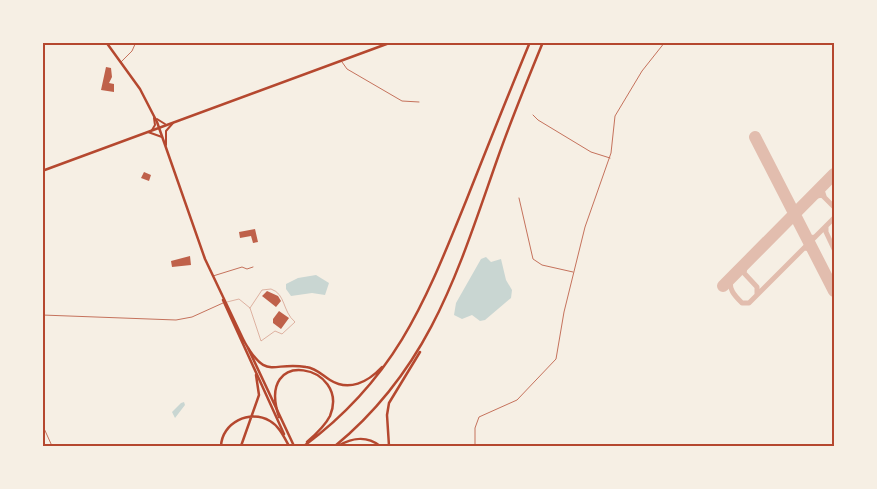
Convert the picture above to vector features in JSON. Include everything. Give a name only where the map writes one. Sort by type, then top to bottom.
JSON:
[{"type":"main road","points":[[106,42],[144,97],[160,128],[212,276],[256,375],[291,446]]},
{"type":"main road","points":[[42,172],[392,42]]},
{"type":"main road","points":[[303,446],[349,407],[390,359],[412,324],[428,293],[530,42]]},
{"type":"main road","points":[[389,446],[387,413],[389,401],[428,336],[452,286],[502,144],[543,42]]},
{"type":"main road","points":[[154,116],[161,124],[174,123]]},
{"type":"main road","points":[[148,132],[154,126],[154,116]]},
{"type":"main road","points":[[166,146],[166,130],[174,123]]},
{"type":"main road","points":[[148,132],[157,134],[163,139]]},
{"type":"main road","points":[[224,303],[244,341],[291,446]]},
{"type":"main road","points":[[336,446],[383,399],[405,372],[428,336]]},
{"type":"main road","points":[[244,341],[254,357],[265,366],[275,368],[307,367],[334,382],[345,385],[366,381],[390,359]]},
{"type":"main road","points":[[279,417],[274,402],[274,392],[278,382],[285,374],[294,370],[306,370],[315,373],[325,382],[331,396],[330,416],[303,446]]},
{"type":"main road","points":[[241,446],[260,391],[256,375]]},
{"type":"main road","points":[[221,446],[223,435],[229,426],[241,419],[252,417],[272,422],[291,446]]},
{"type":"main road","points":[[336,446],[361,439],[370,440],[380,446]]},
{"type":"street","points":[[120,62],[132,51],[136,42]]},
{"type":"street","points":[[475,446],[474,428],[479,417],[516,400],[556,359],[574,272],[590,208],[610,158],[613,123],[617,112],[642,71],[665,42]]},
{"type":"street","points":[[342,62],[345,68],[402,101],[419,102]]},
{"type":"street","points":[[533,115],[585,149],[610,158]]},
{"type":"street","points":[[519,198],[533,259],[542,265],[574,272]]},
{"type":"street","points":[[212,276],[242,267],[247,269],[253,267]]},
{"type":"street","points":[[42,315],[176,320],[192,317],[224,303]]},
{"type":"street","points":[[42,424],[52,446]]},
{"type":"lane","points":[[224,303],[239,299],[250,308],[260,340],[263,340],[275,331],[282,334],[295,322],[288,316],[277,292],[266,288],[260,292],[250,308]]},
{"type":"shaded area","points":[[486,257],[491,262],[501,259],[506,280],[512,290],[511,298],[485,320],[480,321],[472,315],[462,319],[454,315],[456,303],[481,259]]},
{"type":"shaded area","points":[[316,275],[329,283],[325,295],[312,293],[291,296],[286,289],[286,284],[298,278]]},
{"type":"shaded area","points":[[184,402],[185,405],[175,418],[172,412]]},
{"type":"building","points":[[106,67],[111,68],[112,77],[109,83],[114,84],[114,92],[101,90]]},
{"type":"building","points":[[144,172],[151,175],[149,181],[141,178]]},
{"type":"building","points":[[255,229],[258,242],[253,243],[251,236],[240,238],[239,232]]},
{"type":"building","points":[[190,256],[191,265],[172,267],[171,261]]},
{"type":"building","points":[[267,291],[278,296],[281,301],[276,307],[262,296]]},
{"type":"building","points":[[279,311],[289,318],[281,329],[273,323],[273,319]]},
{"type":"taxiway","points":[[824,196],[822,190],[825,184]]},
{"type":"taxiway","points":[[812,197],[822,195],[834,207]]},
{"type":"taxiway","points":[[731,277],[730,285],[734,294],[742,303],[749,303],[834,218]]},
{"type":"taxiway","points":[[826,226],[826,232],[834,249]]},
{"type":"taxiway","points":[[806,236],[809,238],[815,237]]},
{"type":"taxiway","points":[[804,248],[813,249]]},
{"type":"taxiway","points":[[746,263],[744,273],[757,287],[757,294]]},
{"type":"runway","points":[[755,137],[834,291]]},
{"type":"runway","points":[[723,286],[834,174]]}]
